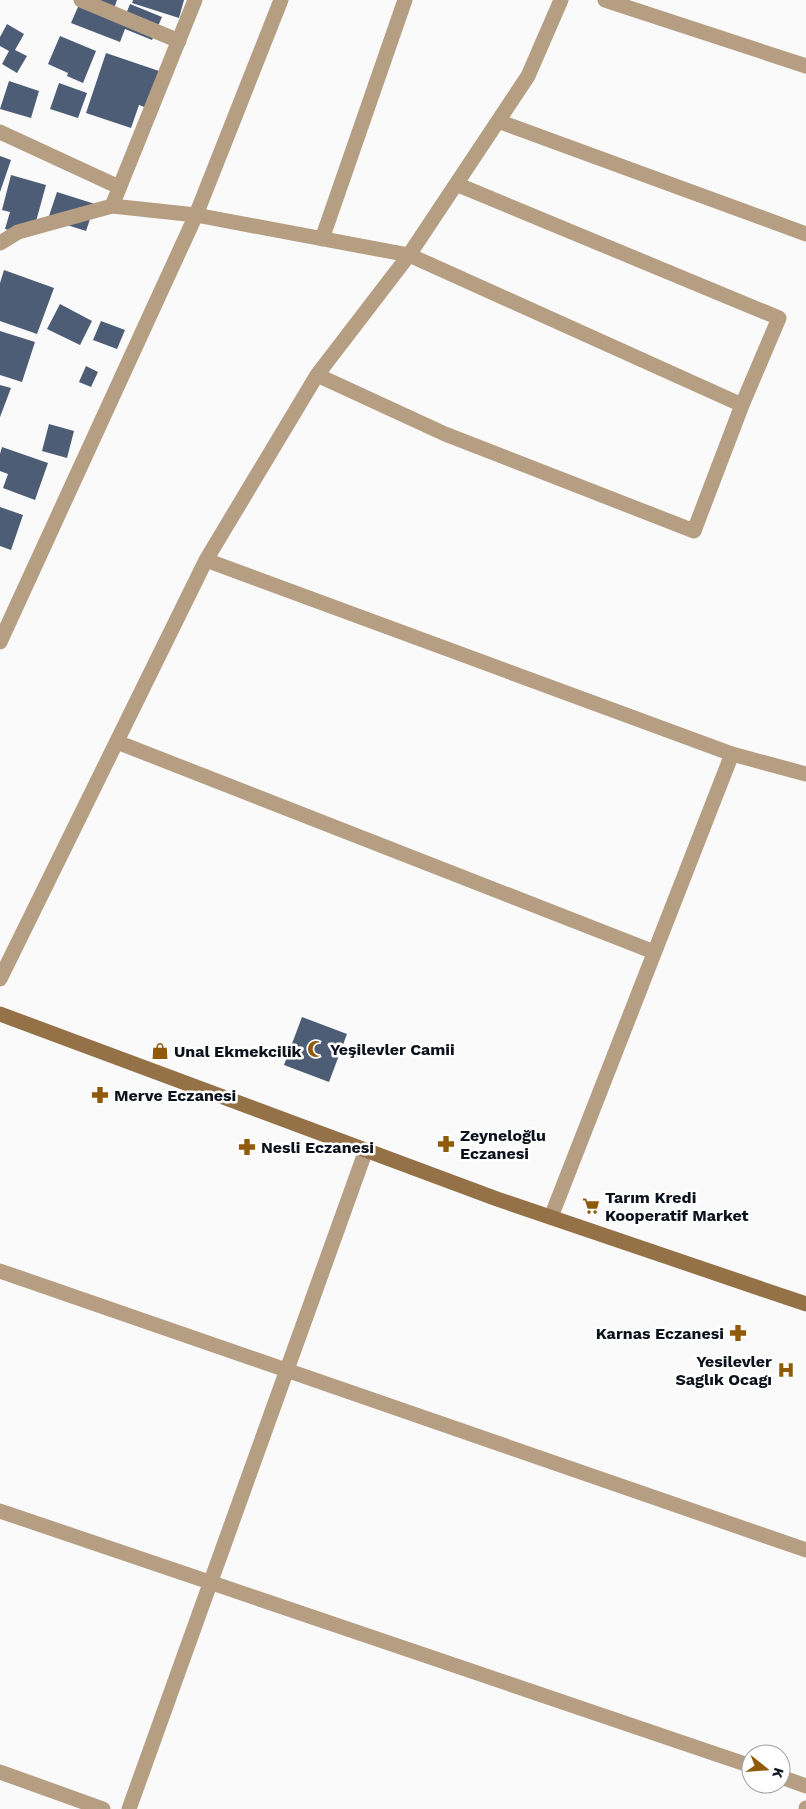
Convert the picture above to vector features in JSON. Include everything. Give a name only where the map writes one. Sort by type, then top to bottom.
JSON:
[{"type":"main road","points":[[0,1014],[551,1217],[806,1304]]},
{"type":"street","points":[[81,0],[179,40]]},
{"type":"street","points":[[112,206],[195,0]]},
{"type":"street","points":[[0,642],[196,215],[281,0]]},
{"type":"street","points":[[322,239],[405,0]]},
{"type":"street","points":[[0,979],[206,560],[318,375],[409,254],[528,76],[561,0]]},
{"type":"street","points":[[605,0],[806,66]]},
{"type":"street","points":[[498,121],[806,234]]},
{"type":"street","points":[[0,132],[119,187]]},
{"type":"street","points":[[318,375],[445,434],[694,531],[742,405],[779,318],[456,184]]},
{"type":"street","points":[[0,243],[18,232],[112,206],[196,215],[409,254],[742,405]]},
{"type":"street","points":[[206,560],[732,754],[806,774]]},
{"type":"street","points":[[117,742],[654,952]]},
{"type":"street","points":[[551,1217],[732,754]]},
{"type":"street","points":[[130,1809],[366,1150]]},
{"type":"street","points":[[0,1271],[806,1550]]},
{"type":"street","points":[[0,1511],[741,1763]]},
{"type":"street","points":[[0,1772],[103,1809]]},
{"type":"street","points":[[791,1781],[806,1786]]},
{"type":"building","points":[[81,0],[117,0],[112,14],[124,19],[130,4],[162,17],[152,40],[125,29],[120,42],[71,23]]},
{"type":"building","points":[[133,0],[184,0],[179,18],[132,3]]},
{"type":"building","points":[[7,24],[24,34],[15,50],[27,56],[17,73],[2,64],[9,51],[0,46],[0,37]]},
{"type":"building","points":[[60,36],[96,51],[83,83],[67,76],[68,73],[48,64]]},
{"type":"building","points":[[106,53],[159,71],[147,108],[139,105],[131,128],[86,113]]},
{"type":"building","points":[[9,81],[39,91],[31,118],[0,109]]},
{"type":"building","points":[[59,83],[87,93],[78,118],[50,109]]},
{"type":"building","points":[[0,156],[11,160],[0,192]]},
{"type":"building","points":[[11,175],[46,185],[32,236],[5,229],[10,212],[2,210]]},
{"type":"building","points":[[57,192],[95,204],[86,231],[48,219]]},
{"type":"building","points":[[4,270],[54,288],[37,334],[0,321],[0,283]]},
{"type":"building","points":[[60,304],[92,321],[80,345],[47,329]]},
{"type":"building","points":[[101,321],[125,330],[117,349],[93,340]]},
{"type":"building","points":[[0,331],[35,342],[22,382],[0,375]]},
{"type":"building","points":[[86,366],[98,372],[91,387],[79,382]]},
{"type":"building","points":[[0,385],[11,388],[0,417]]},
{"type":"building","points":[[49,424],[74,431],[67,458],[42,451]]},
{"type":"building","points":[[2,447],[48,463],[35,500],[3,488],[8,474],[0,471]]},
{"type":"building","points":[[0,507],[23,515],[11,550],[0,546]]},
{"type":"building","name":"Yeşilevler Camii","points":[[302,1017],[347,1034],[329,1082],[284,1065]]},
{"type":"place","name":"Yeşilevler Camii","points":[[316,1049]]},
{"type":"place","name":"Unal Ekmekcilik","points":[[160,1051]]},
{"type":"place","name":"Merve Eczanesi","points":[[100,1095]]},
{"type":"place","name":"Zeyneloğlu Eczanesi","points":[[446,1144]]},
{"type":"place","name":"Nesli Eczanesi","points":[[247,1147]]},
{"type":"place","name":"Tarım Kredi Kooperatif Market","points":[[591,1206]]},
{"type":"place","name":"Karnas Eczanesi","points":[[738,1333]]},
{"type":"place","name":"Yesilevler Saglık Ocagı","points":[[786,1370]]}]
